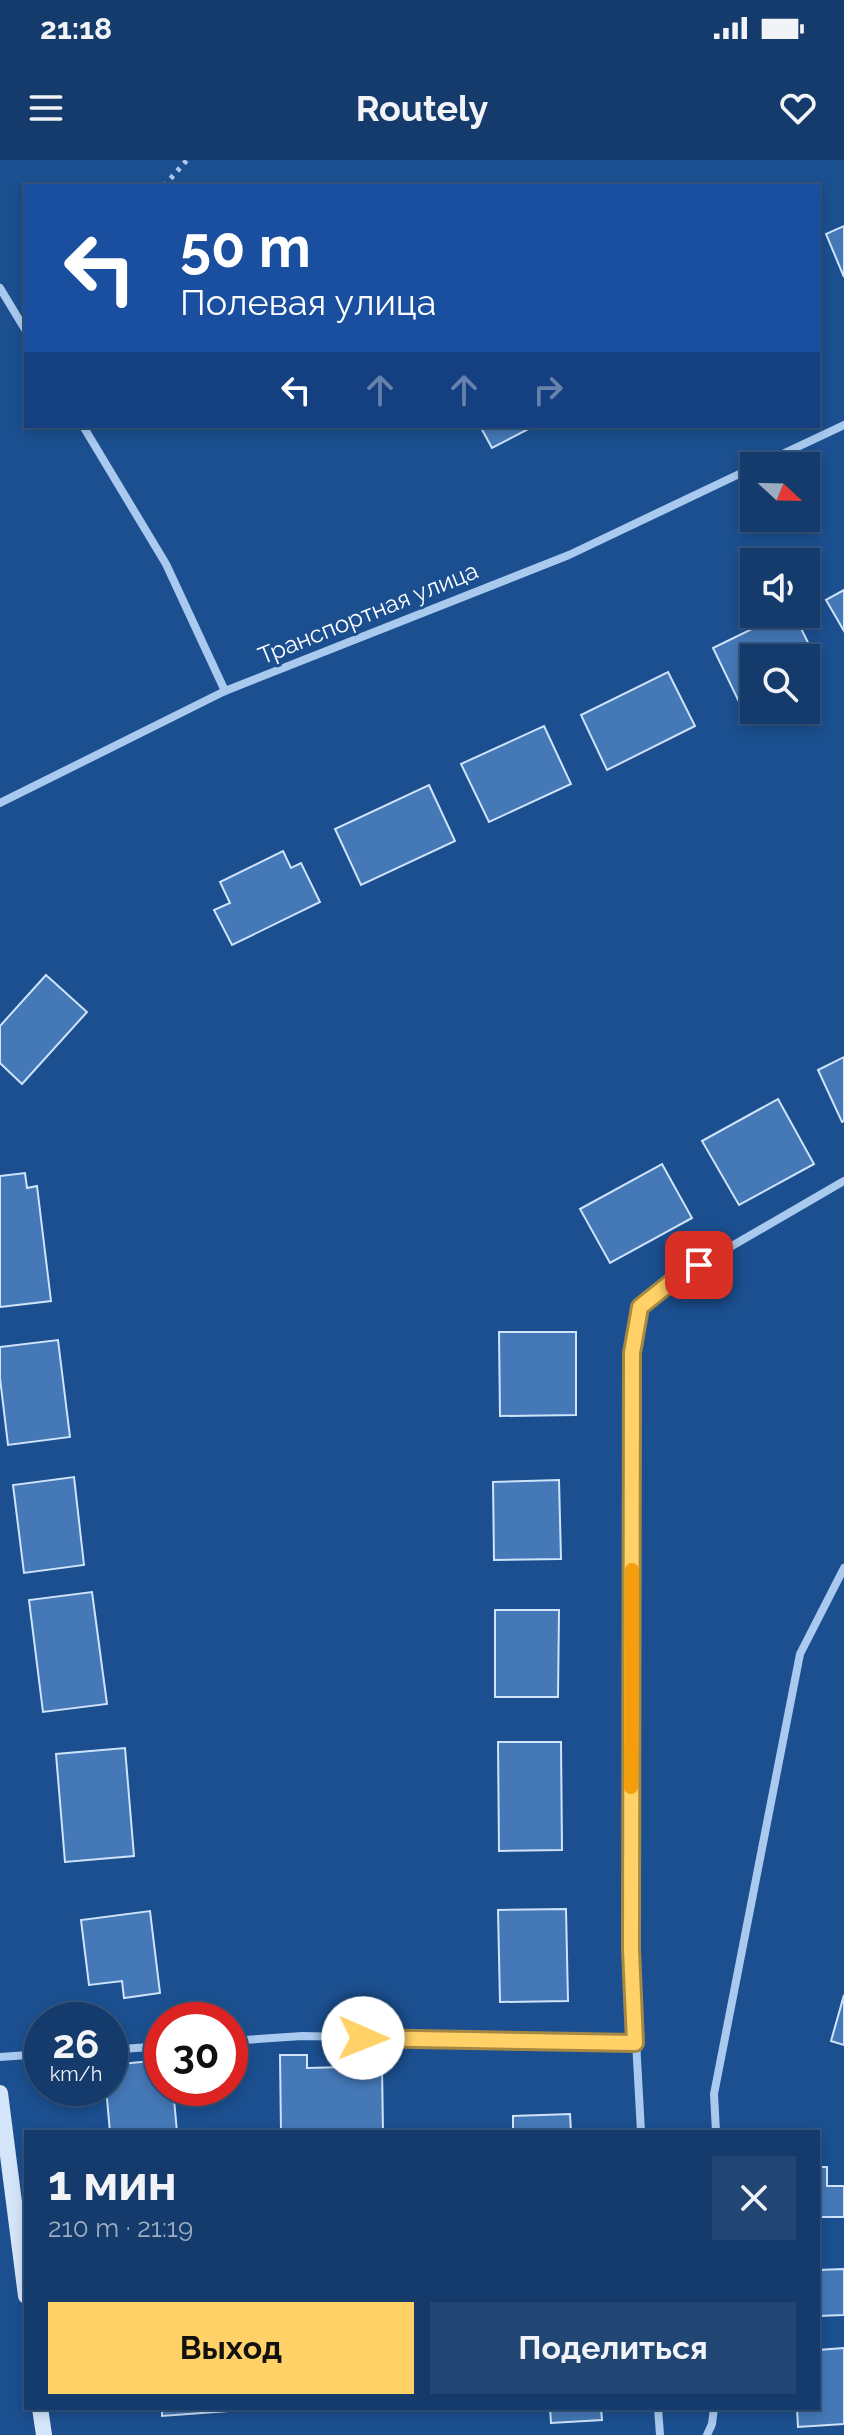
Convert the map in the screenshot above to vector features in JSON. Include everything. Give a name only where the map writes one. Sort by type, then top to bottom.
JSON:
[{"type":"street","points":[[0,288],[24,328]]},
{"type":"street","name":"Транспортная улица","points":[[787,452],[844,425]]},
{"type":"street","points":[[84,428],[166,564],[225,691]]},
{"type":"street","name":"Транспортная улица","points":[[0,803],[225,691],[569,555],[740,475]]},
{"type":"street","points":[[641,2130],[631,1950],[632,1353],[640,1307],[675,1279],[844,1181]]},
{"type":"street","points":[[716,2130],[714,2094],[800,1654],[844,1568]]},
{"type":"street","points":[[248,2040],[302,2036],[635,2043]]},
{"type":"street","points":[[0,2057],[24,2055]]},
{"type":"street","points":[[0,2093],[24,2280]]},
{"type":"street","points":[[40,2410],[44,2435]]},
{"type":"street","points":[[658,2410],[660,2435]]},
{"type":"street","points":[[707,2435],[714,2410]]},
{"type":"path","points":[[166,184],[187,160]]},
{"type":"building","points":[[844,226],[844,277],[826,234]]},
{"type":"building","points":[[481,428],[530,428],[492,448]]},
{"type":"building","points":[[844,590],[844,631],[826,600]]},
{"type":"building","points":[[754,628],[801,628],[809,644],[740,644],[740,704],[713,648]]},
{"type":"building","points":[[668,672],[695,726],[607,770],[581,715]]},
{"type":"building","points":[[544,726],[571,784],[489,822],[461,764]]},
{"type":"building","points":[[429,785],[455,841],[361,885],[335,829]]},
{"type":"building","points":[[283,851],[291,868],[301,863],[320,902],[232,945],[214,910],[230,903],[220,882]]},
{"type":"building","points":[[46,975],[87,1012],[22,1084],[0,1063],[0,1026]]},
{"type":"building","points":[[844,1057],[844,1121],[842,1122],[818,1070]]},
{"type":"building","points":[[778,1099],[814,1164],[739,1205],[702,1141]]},
{"type":"building","points":[[662,1164],[692,1218],[610,1263],[580,1209]]},
{"type":"building","points":[[25,1173],[27,1188],[37,1186],[51,1301],[0,1307],[0,1176]]},
{"type":"building","points":[[499,1332],[576,1332],[576,1415],[500,1416]]},
{"type":"building","points":[[58,1340],[70,1437],[8,1445],[0,1378],[0,1347]]},
{"type":"building","points":[[74,1477],[84,1565],[24,1573],[13,1485]]},
{"type":"building","points":[[559,1480],[561,1559],[494,1560],[493,1482]]},
{"type":"building","points":[[92,1592],[107,1704],[43,1712],[29,1600]]},
{"type":"building","points":[[495,1610],[559,1610],[558,1697],[495,1697]]},
{"type":"building","points":[[498,1742],[561,1742],[562,1850],[499,1851]]},
{"type":"building","points":[[125,1748],[134,1856],[65,1862],[56,1754]]},
{"type":"building","points":[[566,1909],[568,2001],[500,2002],[498,1910]]},
{"type":"building","points":[[150,1911],[160,1993],[124,1998],[122,1981],[89,1985],[81,1920]]},
{"type":"building","points":[[844,1995],[844,2045],[831,2041]]},
{"type":"building","points":[[280,2055],[307,2055],[307,2068],[382,2066],[383,2130],[281,2130]]},
{"type":"building","points":[[144,2062],[144,2106],[175,2106],[177,2130],[110,2130],[108,2106],[128,2106],[128,2063]]},
{"type":"building","points":[[570,2114],[571,2130],[513,2130],[513,2116]]},
{"type":"building","points":[[820,2167],[827,2167],[827,2186],[844,2186],[844,2217],[820,2217]]},
{"type":"building","points":[[844,2269],[844,2315],[820,2316],[820,2270]]},
{"type":"building","points":[[844,2348],[844,2424],[798,2427],[797,2410],[820,2410],[820,2350]]},
{"type":"building","points":[[162,2410],[242,2410],[162,2416]]},
{"type":"building","points":[[550,2410],[601,2410],[602,2420],[551,2423]]},
{"type":"slow traffic","points":[[631,1787],[632,1570]]},
{"type":"route","points":[[363,2038],[635,2043],[631,1950],[632,1353],[640,1307],[675,1279],[699,1265]]}]
